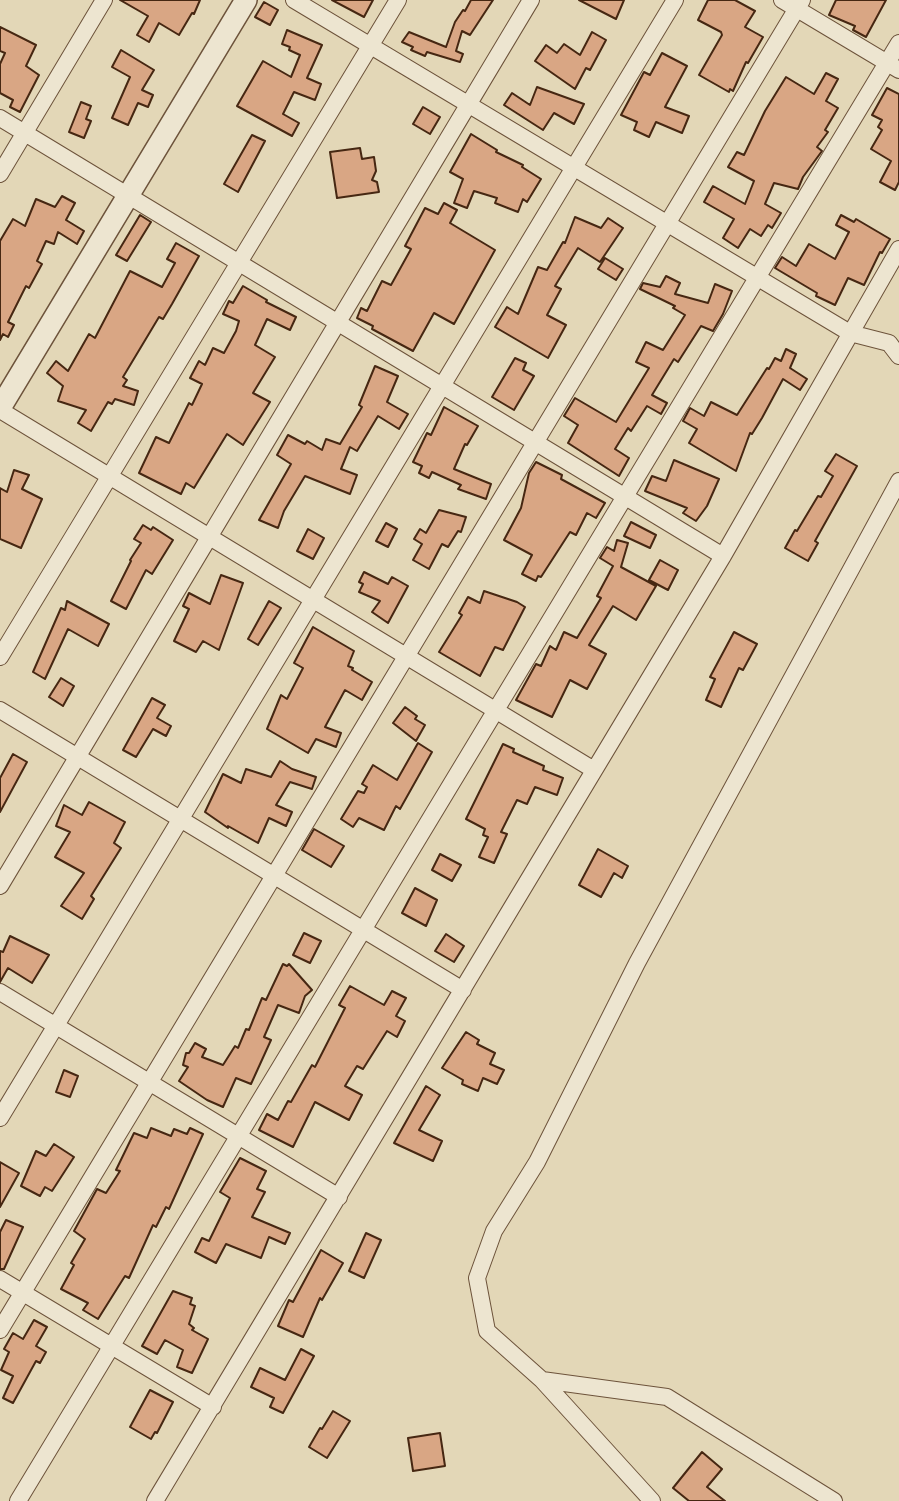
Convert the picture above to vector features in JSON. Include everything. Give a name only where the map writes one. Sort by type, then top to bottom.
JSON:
[{"type":"street","points":[[0,174],[104,0]]},
{"type":"street","points":[[246,0],[0,409],[594,770]]},
{"type":"street","points":[[294,0],[850,333],[888,343],[899,356]]},
{"type":"street","points":[[0,657],[398,0]]},
{"type":"street","points":[[0,886],[531,0]]},
{"type":"street","points":[[0,1118],[676,0]]},
{"type":"street","points":[[782,0],[800,4],[893,67]]},
{"type":"street","points":[[0,1330],[800,4]]},
{"type":"street","points":[[18,1501],[758,278],[893,67],[899,43]]},
{"type":"street","points":[[0,118],[723,555]]},
{"type":"street","points":[[155,1501],[723,555],[899,249]]},
{"type":"street","points":[[652,1501],[542,1380],[487,1331],[477,1278],[494,1231],[537,1162],[636,963],[899,481]]},
{"type":"street","points":[[0,710],[463,990]]},
{"type":"street","points":[[0,992],[339,1197]]},
{"type":"street","points":[[0,1279],[213,1407]]},
{"type":"street","points":[[542,1380],[667,1398],[834,1501]]},
{"type":"building","points":[[120,0],[200,0],[179,35],[159,23],[149,42],[137,35],[148,16]]},
{"type":"building","points":[[332,0],[373,0],[364,17]]},
{"type":"building","points":[[471,0],[493,0],[470,35],[462,31],[456,51],[463,54],[460,62],[427,52],[425,56],[411,50],[413,47],[402,42],[409,32],[446,47],[455,22]]},
{"type":"building","points":[[579,0],[624,0],[616,19]]},
{"type":"building","points":[[708,0],[735,0],[755,11],[745,27],[763,37],[748,63],[746,62],[733,91],[730,89],[729,92],[699,75],[722,35],[698,20]]},
{"type":"building","points":[[836,0],[886,0],[866,37],[853,30],[855,26],[829,15]]},
{"type":"building","points":[[264,2],[278,10],[270,25],[255,17]]},
{"type":"building","points":[[0,27],[36,45],[26,66],[39,75],[20,112],[10,107],[13,100],[0,93],[0,64],[5,53],[0,51]]},
{"type":"building","points":[[287,30],[322,45],[307,78],[321,84],[315,100],[294,92],[283,114],[299,123],[292,136],[237,106],[263,61],[291,77],[300,55],[282,44]]},
{"type":"building","points":[[592,32],[606,40],[590,70],[586,68],[575,89],[535,61],[546,45],[557,53],[564,44],[580,55]]},
{"type":"building","points":[[121,50],[154,70],[142,90],[153,95],[148,107],[138,103],[128,125],[112,118],[130,77],[112,67]]},
{"type":"building","points":[[662,53],[687,66],[665,107],[689,116],[682,133],[656,122],[649,137],[634,130],[637,122],[621,115],[644,72],[650,75]]},
{"type":"building","points":[[826,73],[838,79],[826,101],[838,108],[825,130],[828,132],[817,147],[822,151],[803,177],[798,189],[774,183],[765,204],[781,213],[772,228],[768,225],[761,236],[750,229],[738,248],[723,238],[734,219],[704,202],[713,186],[745,204],[754,181],[728,167],[737,152],[744,155],[765,111],[786,77],[814,94]]},
{"type":"building","points":[[537,87],[584,104],[574,124],[554,113],[543,130],[504,105],[512,93],[530,105]]},
{"type":"building","points":[[887,88],[899,94],[899,182],[895,190],[880,182],[891,161],[871,149],[882,130],[878,127],[882,120],[872,115]]},
{"type":"building","points":[[81,102],[91,106],[86,119],[91,121],[84,138],[69,132]]},
{"type":"building","points":[[423,107],[440,117],[430,134],[413,124]]},
{"type":"building","points":[[471,134],[541,179],[527,202],[523,199],[518,212],[495,203],[497,198],[474,191],[467,208],[454,203],[463,179],[450,172]]},
{"type":"building","points":[[252,135],[265,141],[238,192],[224,184]]},
{"type":"building","points":[[360,148],[362,159],[374,157],[376,171],[372,180],[377,182],[379,192],[337,198],[330,152]]},
{"type":"building","points":[[62,196],[75,203],[66,220],[84,231],[77,244],[58,232],[54,244],[46,241],[37,261],[42,264],[29,288],[26,286],[8,322],[14,325],[8,337],[3,334],[0,340],[0,241],[13,219],[25,226],[36,199],[55,207]]},
{"type":"building","points":[[444,203],[457,210],[450,223],[495,250],[454,324],[434,313],[413,351],[357,318],[361,308],[367,311],[382,281],[391,285],[411,249],[405,246],[425,208],[438,214]]},
{"type":"building","points":[[140,215],[151,222],[127,261],[116,255]]},
{"type":"building","points":[[841,215],[854,222],[856,219],[890,239],[882,253],[880,252],[864,285],[848,278],[835,305],[816,296],[817,293],[775,268],[782,257],[796,266],[809,244],[835,259],[849,232],[836,225]]},
{"type":"building","points":[[575,217],[601,228],[608,218],[623,228],[600,262],[578,248],[555,286],[561,289],[547,315],[566,325],[548,358],[495,327],[507,307],[518,314],[538,267],[547,270],[563,242],[565,243]]},
{"type":"building","points":[[176,243],[199,256],[163,319],[159,317],[123,377],[127,380],[123,386],[138,391],[134,405],[115,399],[112,404],[108,402],[91,431],[78,423],[86,410],[58,401],[63,386],[47,373],[56,361],[68,371],[89,334],[95,338],[130,271],[162,287],[175,263],[167,259]]},
{"type":"building","points":[[605,258],[623,269],[616,280],[598,269]]},
{"type":"building","points":[[666,276],[680,283],[675,294],[708,303],[715,284],[732,291],[713,331],[701,326],[678,362],[674,359],[652,395],[667,403],[661,414],[647,406],[631,431],[628,428],[615,449],[629,458],[619,476],[568,443],[578,425],[564,416],[575,398],[616,422],[649,368],[636,362],[646,342],[663,350],[685,315],[673,308],[675,306],[640,289],[643,283],[660,287]]},
{"type":"building","points":[[243,286],[267,300],[266,302],[296,317],[290,330],[267,319],[255,345],[275,357],[253,393],[270,402],[243,445],[227,434],[194,488],[186,483],[181,494],[139,473],[156,437],[169,443],[189,403],[192,405],[202,384],[190,378],[199,361],[205,365],[213,348],[224,353],[239,321],[223,314],[229,301],[233,303]]},
{"type":"building","points":[[786,349],[796,354],[790,368],[807,379],[800,390],[783,379],[762,418],[752,434],[750,433],[736,471],[689,443],[697,429],[683,421],[690,408],[704,416],[711,402],[737,415],[767,368],[769,369],[775,358],[781,361]]},
{"type":"building","points":[[515,358],[526,363],[523,370],[534,376],[514,410],[492,397]]},
{"type":"building","points":[[375,366],[398,376],[387,402],[408,414],[399,429],[378,416],[357,451],[350,447],[341,469],[357,475],[350,494],[305,476],[284,511],[278,528],[259,520],[291,464],[277,455],[288,435],[305,444],[307,441],[322,450],[326,439],[340,444],[362,407],[359,405]]},
{"type":"building","points":[[444,407],[478,426],[467,445],[465,444],[454,469],[491,484],[486,499],[458,489],[461,485],[432,472],[429,478],[419,473],[422,466],[413,462],[427,433],[431,435]]},
{"type":"building","points":[[836,454],[857,466],[815,541],[818,543],[808,561],[785,548],[833,476],[825,471]]},
{"type":"building","points":[[674,460],[719,479],[707,506],[696,521],[683,513],[687,508],[645,491],[652,476],[666,481]]},
{"type":"building","points":[[536,462],[562,475],[561,479],[605,503],[596,518],[587,513],[576,535],[570,532],[536,581],[522,574],[532,555],[504,540],[521,508],[529,473]]},
{"type":"building","points":[[14,470],[29,475],[22,489],[42,499],[21,548],[0,539],[0,488],[7,492]]},
{"type":"building","points":[[439,510],[466,517],[461,532],[458,531],[448,547],[442,544],[429,569],[413,560],[422,544],[414,539],[420,529],[426,533]]},
{"type":"building","points":[[631,522],[656,535],[650,548],[624,536]]},
{"type":"building","points":[[386,523],[397,529],[388,547],[376,541]]},
{"type":"building","points":[[143,525],[151,530],[153,527],[173,540],[152,574],[146,570],[126,609],[111,601],[141,543],[134,539]]},
{"type":"building","points":[[308,529],[324,538],[313,559],[297,551]]},
{"type":"building","points":[[617,540],[628,543],[621,567],[656,586],[636,620],[613,606],[589,645],[606,654],[587,689],[570,680],[552,717],[516,700],[536,664],[541,666],[550,646],[556,650],[564,632],[577,638],[601,598],[597,596],[613,566],[600,558],[607,547],[614,551]]},
{"type":"building","points":[[660,560],[678,570],[668,590],[649,580]]},
{"type":"building","points":[[364,572],[388,584],[392,577],[408,586],[388,623],[372,612],[380,601],[359,592],[363,584],[359,582]]},
{"type":"building","points":[[221,575],[243,583],[219,650],[203,641],[196,652],[174,641],[189,609],[183,606],[189,593],[210,604]]},
{"type":"building","points":[[484,591],[525,607],[503,650],[495,647],[480,676],[439,652],[462,615],[459,613],[468,597],[480,603]]},
{"type":"building","points":[[67,601],[109,624],[98,646],[68,629],[45,679],[33,672],[61,608],[65,610]]},
{"type":"building","points":[[269,601],[281,608],[258,645],[248,639]]},
{"type":"building","points":[[313,627],[354,651],[348,666],[372,682],[362,700],[345,690],[325,727],[341,733],[336,747],[316,739],[308,753],[267,729],[281,695],[287,699],[303,668],[294,663]]},
{"type":"building","points":[[734,632],[757,644],[743,670],[739,668],[721,707],[706,700],[715,679],[710,677]]},
{"type":"building","points":[[61,678],[74,686],[63,706],[49,697]]},
{"type":"building","points":[[152,698],[165,705],[157,718],[171,726],[166,736],[153,729],[136,757],[123,750]]},
{"type":"building","points":[[405,707],[417,716],[415,719],[425,725],[416,741],[393,723]]},
{"type":"building","points":[[418,743],[432,752],[400,809],[396,806],[384,830],[359,818],[353,827],[341,819],[358,791],[364,793],[367,787],[362,784],[373,765],[397,780]]},
{"type":"building","points":[[503,744],[514,749],[513,752],[544,766],[543,770],[563,778],[557,795],[535,787],[527,804],[517,800],[501,832],[507,834],[494,863],[479,857],[488,837],[483,835],[485,829],[466,819]]},
{"type":"building","points":[[13,754],[27,762],[0,812],[0,778]]},
{"type":"building","points":[[280,761],[292,769],[316,777],[312,789],[290,782],[276,805],[292,812],[286,826],[269,818],[258,843],[228,828],[205,812],[223,774],[241,783],[246,769],[271,777]]},
{"type":"building","points":[[89,802],[125,822],[114,843],[121,848],[91,896],[94,899],[82,919],[61,906],[84,873],[55,857],[70,832],[56,826],[64,805],[82,815]]},
{"type":"building","points":[[314,829],[344,846],[331,867],[302,850]]},
{"type":"building","points":[[598,849],[628,866],[622,878],[614,873],[601,897],[579,885]]},
{"type":"building","points":[[440,854],[461,865],[452,881],[432,870]]},
{"type":"building","points":[[415,888],[437,900],[426,926],[402,913]]},
{"type":"building","points":[[304,933],[321,941],[310,963],[293,955]]},
{"type":"building","points":[[446,934],[464,946],[454,962],[435,951]]},
{"type":"building","points":[[10,936],[49,955],[32,983],[8,968],[0,982],[0,951],[3,952]]},
{"type":"building","points":[[283,964],[289,964],[312,990],[305,996],[299,1013],[278,1005],[264,1037],[271,1040],[251,1084],[236,1078],[223,1107],[207,1100],[179,1081],[188,1067],[183,1065],[186,1053],[189,1053],[195,1043],[206,1049],[202,1057],[223,1065],[235,1046],[238,1048],[246,1029],[249,1030],[262,998],[266,1000]]},
{"type":"building","points":[[350,986],[384,1005],[392,991],[406,998],[396,1016],[405,1021],[397,1037],[387,1031],[363,1069],[357,1066],[345,1086],[362,1095],[349,1120],[315,1102],[293,1147],[259,1130],[267,1114],[278,1120],[312,1065],[315,1067],[345,1008],[339,1005]]},
{"type":"building","points":[[466,1032],[479,1040],[477,1044],[495,1053],[490,1064],[504,1070],[497,1084],[483,1078],[478,1091],[462,1084],[463,1080],[442,1068]]},
{"type":"building","points":[[64,1070],[78,1076],[70,1097],[56,1092]]},
{"type":"building","points":[[426,1086],[440,1095],[419,1130],[442,1141],[433,1161],[394,1143]]},
{"type":"building","points":[[151,1128],[171,1136],[174,1129],[187,1134],[190,1128],[203,1134],[169,1209],[166,1207],[156,1227],[153,1225],[129,1278],[125,1276],[98,1319],[83,1310],[88,1303],[61,1289],[74,1265],[71,1263],[85,1239],[74,1231],[97,1189],[106,1193],[120,1171],[116,1170],[134,1133],[147,1138]]},
{"type":"building","points":[[54,1144],[74,1157],[52,1191],[45,1187],[40,1196],[21,1186],[36,1151],[46,1156]]},
{"type":"building","points":[[240,1158],[266,1171],[257,1189],[265,1192],[252,1217],[290,1233],[285,1244],[269,1237],[261,1258],[226,1244],[216,1263],[195,1252],[202,1238],[209,1241],[230,1198],[220,1192]]},
{"type":"building","points":[[0,1162],[19,1173],[0,1207]]},
{"type":"building","points":[[6,1220],[23,1227],[4,1269],[0,1269],[0,1232]]},
{"type":"building","points":[[366,1233],[381,1240],[364,1278],[349,1271]]},
{"type":"building","points":[[321,1250],[343,1263],[322,1300],[320,1298],[303,1337],[278,1326],[289,1300],[293,1302]]},
{"type":"building","points":[[173,1291],[192,1298],[190,1304],[195,1306],[189,1324],[194,1328],[192,1330],[208,1339],[192,1373],[177,1367],[183,1350],[165,1340],[157,1354],[142,1346]]},
{"type":"building","points":[[34,1320],[47,1327],[36,1346],[46,1352],[40,1363],[36,1361],[13,1403],[3,1398],[13,1376],[1,1370],[9,1352],[4,1349],[13,1333],[23,1339]]},
{"type":"building","points":[[301,1349],[314,1356],[283,1413],[270,1407],[274,1398],[251,1387],[260,1368],[285,1380]]},
{"type":"building","points":[[150,1390],[173,1402],[151,1439],[130,1427]]},
{"type":"building","points":[[333,1411],[350,1421],[327,1458],[309,1447]]},
{"type":"building","points":[[440,1433],[445,1466],[413,1471],[408,1438]]},
{"type":"building","points":[[702,1452],[722,1469],[707,1487],[725,1501],[689,1501],[673,1488]]}]
